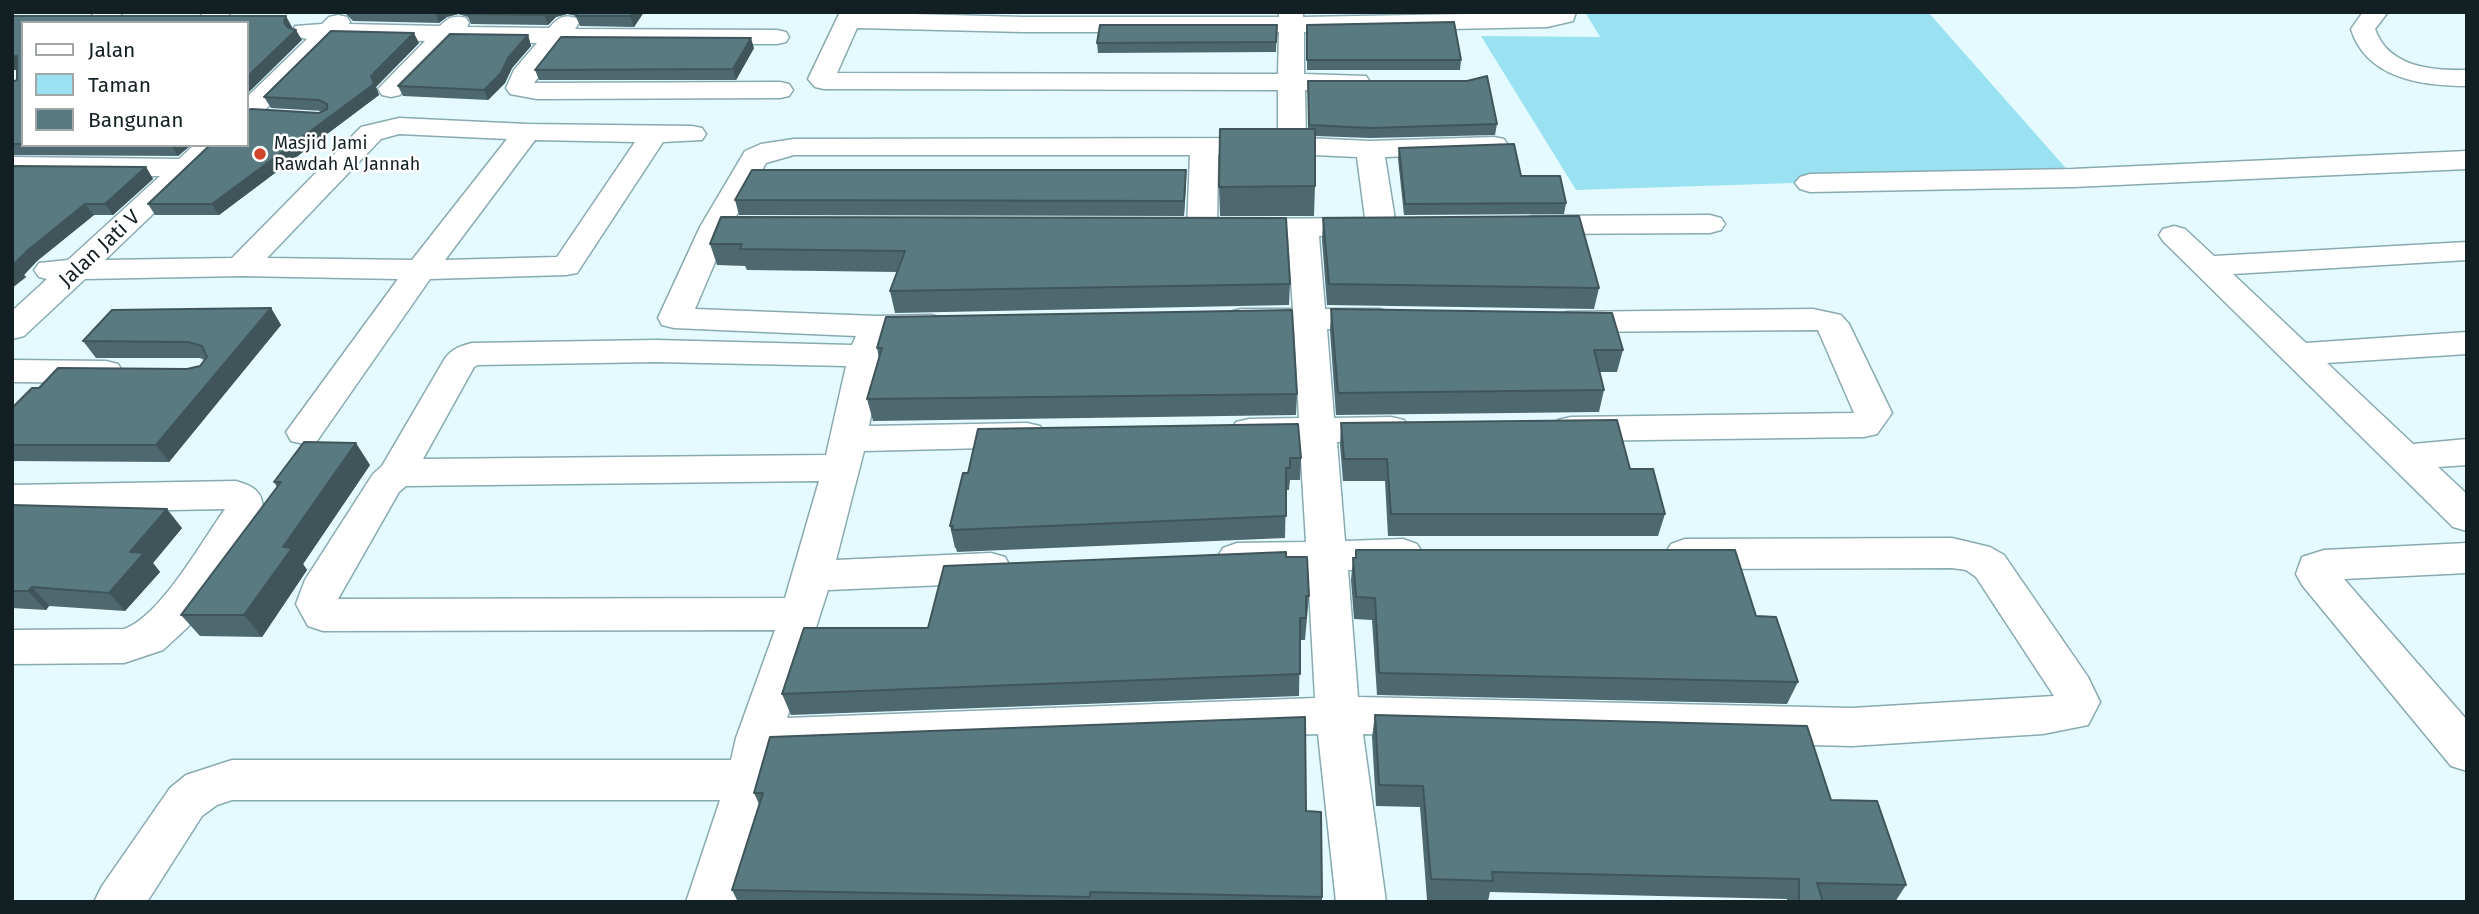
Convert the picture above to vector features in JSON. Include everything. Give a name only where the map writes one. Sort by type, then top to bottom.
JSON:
[{"type":"street","points":[[391,89],[468,12]]},
{"type":"street","points":[[577,12],[523,76],[519,88],[537,91],[780,90]]},
{"type":"street","points":[[1386,82],[821,79],[850,16],[1547,20],[1558,19],[1564,16],[1564,12]]},
{"type":"street","points":[[2376,12],[2363,29],[2364,40],[2391,64],[2417,75],[2448,97],[2467,97]]},
{"type":"street","points":[[1291,18],[1292,146]]},
{"type":"street","points":[[248,111],[322,20]]},
{"type":"street","points":[[248,83],[322,20],[447,34],[777,37]]},
{"type":"street","points":[[2417,75],[2467,78]]},
{"type":"street","points":[[241,267],[371,133],[383,128],[399,126],[527,132],[692,134]]},
{"type":"street","points":[[304,432],[421,270],[527,132]]},
{"type":"street","points":[[63,270],[241,267],[421,270],[566,267],[654,134]]},
{"type":"street","points":[[656,351],[729,227],[755,157],[771,150],[794,147],[1204,149],[1292,146],[1370,149],[1494,145]]},
{"type":"street","points":[[12,186],[25,166],[59,147]]},
{"type":"street","name":"Jalan Jati V","points":[[12,329],[63,270],[175,160],[206,147]]},
{"type":"street","points":[[1204,149],[1188,228],[1395,226],[1370,149]]},
{"type":"street","points":[[25,166],[175,160]]},
{"type":"street","points":[[1811,183],[2073,178],[2467,160]]},
{"type":"street","points":[[2079,192],[2467,173]]},
{"type":"street","points":[[1504,226],[1710,224]]},
{"type":"street","points":[[1303,228],[1338,715],[1361,902]]},
{"type":"street","points":[[2174,235],[2467,517]]},
{"type":"street","points":[[2206,266],[2467,251]]},
{"type":"street","name":"Jalan Jati V","points":[[12,303],[63,270]]},
{"type":"street","points":[[674,318],[870,341]]},
{"type":"street","points":[[1533,322],[1813,319],[1829,322],[1837,331],[1874,414],[1864,425],[1540,429]]},
{"type":"street","points":[[1215,320],[1408,320]]},
{"type":"street","points":[[957,324],[870,341],[656,351],[472,354],[461,360],[395,475],[386,483],[319,591],[316,604],[323,615],[805,595],[1033,566]]},
{"type":"street","points":[[711,902],[845,454],[870,341]]},
{"type":"street","points":[[2298,354],[2467,343]]},
{"type":"street","points":[[12,371],[132,372]]},
{"type":"street","points":[[1222,432],[1429,429]]},
{"type":"street","points":[[395,475],[414,472],[845,454],[1056,435]]},
{"type":"street","points":[[2404,457],[2467,452]]},
{"type":"street","points":[[12,499],[236,495],[243,500],[244,510],[173,616],[148,638],[124,646],[12,647]]},
{"type":"street","points":[[119,902],[187,802],[202,789],[223,781],[753,759],[1338,715],[1852,727],[2043,716],[2072,712],[2078,702],[2073,690],[1990,566],[1976,557],[1952,553],[1654,554]]},
{"type":"street","points":[[1200,559],[1326,554],[1435,554]]},
{"type":"street","points":[[2467,558],[2325,565],[2316,568],[2316,574],[2467,752]]},
{"type":"green space","points":[[1585,12],[1928,12],[2071,174],[1576,190],[1481,36],[1600,37]]},
{"type":"building","points":[[466,12],[546,12],[544,15]]},
{"type":"building","points":[[577,12],[633,12],[630,16],[576,16]]},
{"type":"building","points":[[12,16],[286,16],[284,22],[287,27],[296,30],[248,76],[248,21],[21,21],[21,144],[12,144],[12,82],[17,80],[17,56],[12,57]]},
{"type":"building","points":[[1454,22],[1461,60],[1307,60],[1307,25]]},
{"type":"building","points":[[1100,25],[1277,25],[1276,42],[1097,43]]},
{"type":"building","points":[[331,31],[414,33],[371,76],[374,84],[212,204],[148,204],[208,147],[248,147],[248,110],[319,113],[327,109],[327,104],[319,100],[264,97]]},
{"type":"building","points":[[450,34],[528,35],[508,58],[501,73],[484,90],[398,86]]},
{"type":"building","points":[[561,37],[751,38],[733,69],[535,70]]},
{"type":"building","points":[[1487,76],[1497,124],[1371,128],[1309,125],[1308,81],[1467,81]]},
{"type":"building","points":[[1220,129],[1315,129],[1315,186],[1219,187]]},
{"type":"building","points":[[1514,144],[1521,176],[1560,176],[1566,203],[1405,204],[1399,148]]},
{"type":"building","points":[[12,166],[146,167],[105,204],[85,204],[28,250],[12,268]]},
{"type":"building","points":[[752,170],[1186,170],[1184,201],[735,200]]},
{"type":"building","points":[[1579,216],[1599,288],[1329,284],[1323,218]]},
{"type":"building","points":[[721,217],[1286,218],[1290,284],[890,291],[905,251],[740,249],[742,244],[710,244]]},
{"type":"building","points":[[271,308],[156,445],[12,445],[12,408],[32,388],[39,388],[58,368],[187,369],[200,366],[207,357],[202,346],[188,342],[83,341],[112,310]]},
{"type":"building","points":[[1331,309],[1612,313],[1623,350],[1594,350],[1604,390],[1338,393]]},
{"type":"building","points":[[1292,310],[1297,394],[867,399],[882,348],[877,348],[886,317]]},
{"type":"building","points":[[1617,420],[1630,469],[1653,469],[1665,514],[1391,514],[1387,459],[1344,459],[1341,423]]},
{"type":"building","points":[[1298,424],[1301,458],[1290,458],[1290,468],[1286,468],[1286,516],[952,530],[953,526],[950,526],[963,473],[968,473],[978,429]]},
{"type":"building","points":[[304,442],[356,443],[283,547],[292,548],[244,615],[181,615],[281,482],[274,482]]},
{"type":"building","points":[[12,505],[167,509],[130,552],[144,553],[109,593],[32,587],[28,591],[12,591]]},
{"type":"building","points":[[1356,550],[1735,550],[1756,616],[1776,617],[1798,682],[1379,673],[1375,598],[1356,597],[1353,558],[1356,558]]},
{"type":"building","points":[[1286,552],[1286,557],[1307,557],[1309,596],[1306,596],[1306,618],[1300,618],[1300,674],[782,694],[804,628],[928,628],[944,566]]},
{"type":"building","points":[[1375,715],[1807,726],[1831,800],[1877,801],[1906,885],[1817,883],[1823,902],[1799,902],[1799,879],[1492,872],[1493,881],[1431,879],[1423,786],[1379,785]]},
{"type":"building","points":[[1305,717],[1306,811],[1321,812],[1322,897],[1090,892],[1090,897],[732,890],[763,793],[754,793],[770,737]]},
{"type":"place","name":"Masjid Jami Rawdah Al Jannah","points":[[260,154]]}]
